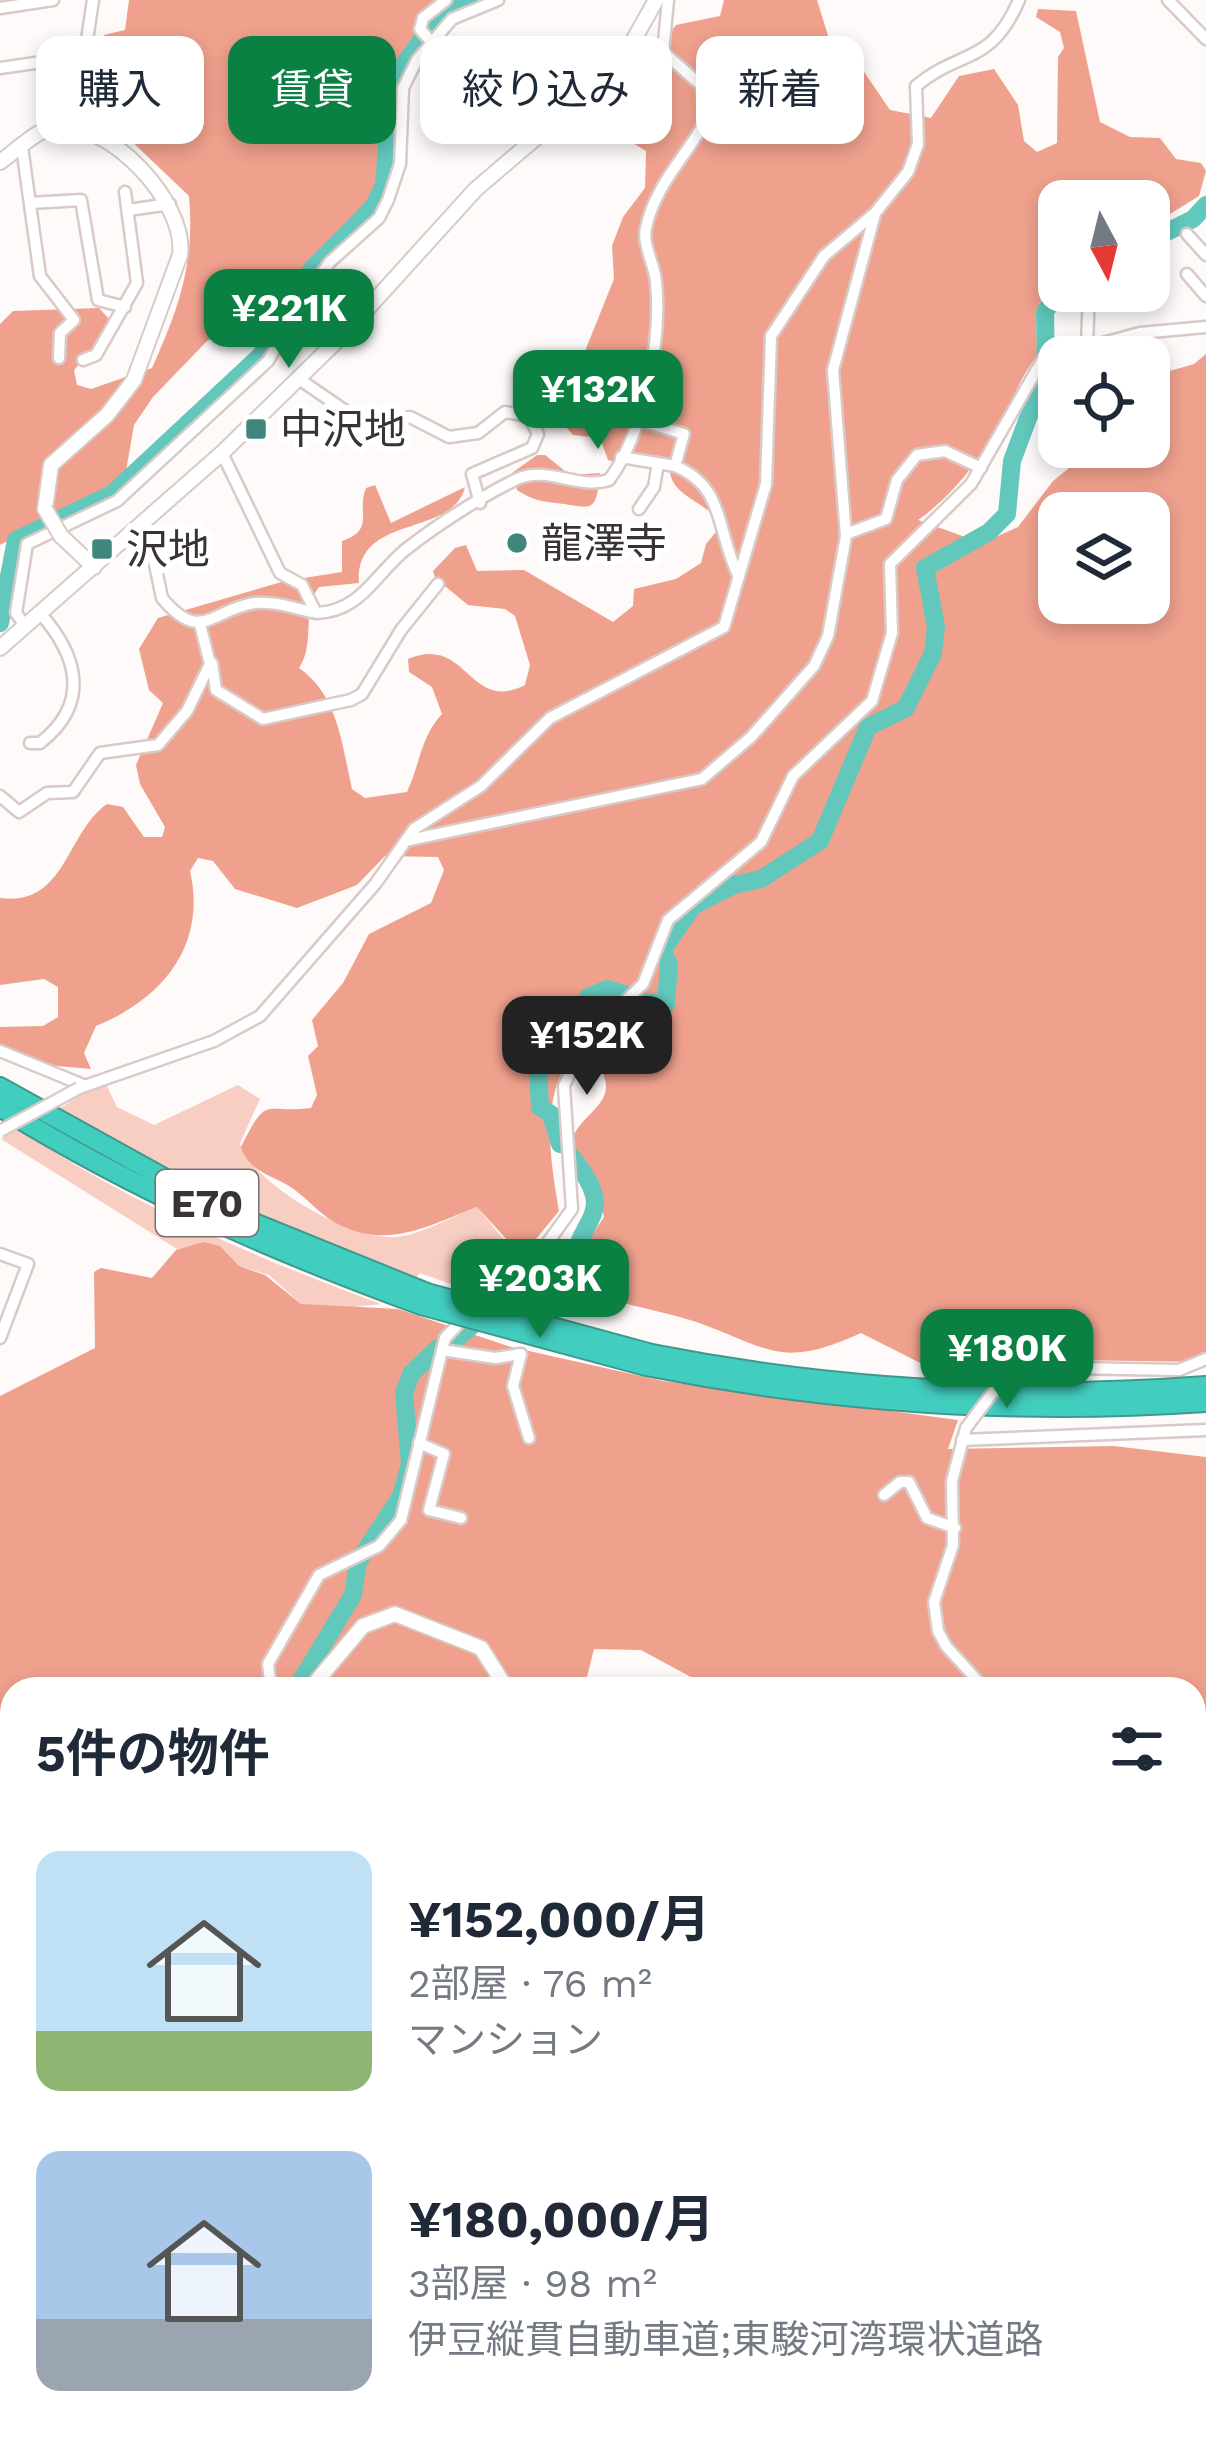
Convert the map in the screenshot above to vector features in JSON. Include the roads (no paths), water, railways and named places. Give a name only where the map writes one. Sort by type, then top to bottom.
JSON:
[{"type":"highway","name":"E70","points":[[0,1087],[222,1210],[424,1299]]},
{"type":"highway","name":"E70","points":[[0,1107],[201,1218],[424,1299],[649,1360],[782,1390],[932,1406],[1126,1407],[1206,1402]]},
{"type":"highway","name":"E70","points":[[649,1360],[933,1390],[1125,1392],[1206,1386]]},
{"type":"street","points":[[0,8],[50,0]]},
{"type":"street","points":[[87,36],[93,0]]},
{"type":"street","points":[[424,36],[420,29],[423,18],[446,0]]},
{"type":"street","points":[[436,36],[452,20],[498,0]]},
{"type":"street","points":[[638,36],[656,0]]},
{"type":"street","points":[[200,624],[260,603],[311,612],[337,611],[357,599],[402,553],[528,475],[602,482],[621,457],[658,325],[656,277],[645,230],[674,162],[700,131],[707,108],[702,86],[664,58],[668,0]]},
{"type":"street","points":[[0,1131],[81,1087],[214,1041],[260,1016],[376,883],[414,829],[481,786],[550,718],[720,632],[766,484],[771,336],[824,256],[875,213],[914,160],[916,86],[980,54],[1004,29],[1019,0]]},
{"type":"street","points":[[1168,0],[1206,39]]},
{"type":"street","points":[[26,626],[16,614],[27,544],[117,501],[174,452],[268,361],[317,280],[380,218],[400,164],[403,88],[420,59]]},
{"type":"street","points":[[0,68],[36,63]]},
{"type":"street","points":[[0,162],[36,135]]},
{"type":"street","points":[[94,567],[61,536],[46,508],[51,465],[119,401],[151,344],[180,255],[180,233],[170,204],[111,144]]},
{"type":"street","points":[[0,648],[222,453],[299,379],[476,190],[529,144]]},
{"type":"street","points":[[22,147],[40,276],[74,320],[60,333],[59,358]]},
{"type":"street","points":[[83,360],[96,355],[136,283],[125,192]]},
{"type":"street","points":[[30,202],[81,200],[98,300],[124,307]]},
{"type":"street","points":[[128,210],[170,204]]},
{"type":"street","points":[[406,842],[713,773],[820,656],[846,534],[833,370],[875,213]]},
{"type":"street","points":[[1187,234],[1206,254]]},
{"type":"street","points":[[1186,274],[1206,296]]},
{"type":"street","points":[[1127,336],[1206,327]]},
{"type":"street","points":[[270,1677],[268,1664],[319,1575],[379,1546],[401,1520],[451,1328],[543,1249],[572,1209],[563,1101],[568,1074],[585,1040],[636,995],[668,920],[685,901],[748,856],[771,826],[794,776],[863,714],[888,659],[890,563],[958,502],[1038,366]]},
{"type":"street","points":[[299,379],[357,419],[377,423],[410,417],[449,436],[475,434],[505,412],[529,416],[538,434],[532,448],[472,474],[479,503]]},
{"type":"street","points":[[635,419],[684,434],[675,466]]},
{"type":"street","points":[[846,534],[886,519],[897,480],[917,455],[945,451],[981,468]]},
{"type":"street","points":[[222,453],[280,573],[305,588],[311,612]]},
{"type":"street","points":[[621,457],[675,466],[704,479],[739,577]]},
{"type":"street","points":[[639,509],[654,488],[658,463]]},
{"type":"street","points":[[139,526],[151,545],[162,598],[200,624],[216,691],[263,719],[362,694],[400,630],[438,584]]},
{"type":"street","points":[[30,743],[40,743],[64,724],[75,696],[67,644],[40,614]]},
{"type":"street","points":[[0,796],[19,812],[47,794],[73,792],[100,753],[158,745],[187,711],[211,660]]},
{"type":"street","points":[[0,1051],[81,1087]]},
{"type":"street","points":[[0,1254],[28,1264],[0,1338]]},
{"type":"street","points":[[442,1350],[495,1358],[521,1354],[513,1386],[529,1438]]},
{"type":"street","points":[[975,1677],[938,1631],[936,1586],[955,1528],[952,1481],[964,1434],[1012,1366],[1179,1370],[1206,1359]]},
{"type":"street","points":[[964,1434],[1206,1430]]},
{"type":"street","points":[[419,1444],[444,1454],[429,1510],[461,1518]]},
{"type":"street","points":[[884,1495],[900,1482],[909,1482],[927,1518],[955,1528]]},
{"type":"street","points":[[320,1677],[363,1626],[395,1614],[482,1648],[500,1677]]},
{"type":"waterway","points":[[0,623],[16,540],[112,494],[261,355],[312,269],[374,206],[384,185],[391,94],[402,67],[436,20],[474,0]]},
{"type":"waterway","points":[[1170,230],[1193,219],[1206,205]]},
{"type":"waterway","points":[[637,1002],[666,1004],[669,964],[662,951],[693,906],[734,885],[761,879],[820,841],[868,727],[906,708],[933,653],[936,627],[925,568],[989,532],[1007,514],[1012,461],[1046,370],[1045,312]]},
{"type":"waterway","points":[[560,1144],[551,1114],[540,1107],[538,1072],[566,1048],[588,997],[607,989],[627,995]]},
{"type":"waterway","points":[[451,1343],[504,1299],[557,1282],[571,1271],[595,1204],[593,1191],[571,1156]]},
{"type":"waterway","points":[[303,1677],[353,1595],[358,1562],[401,1496],[410,1464],[404,1393],[411,1374],[438,1348]]},
{"type":"place","name":"中沢地","points":[[256,429]]},
{"type":"place","name":"龍澤寺","points":[[517,543]]},
{"type":"place","name":"沢地","points":[[102,549]]}]
